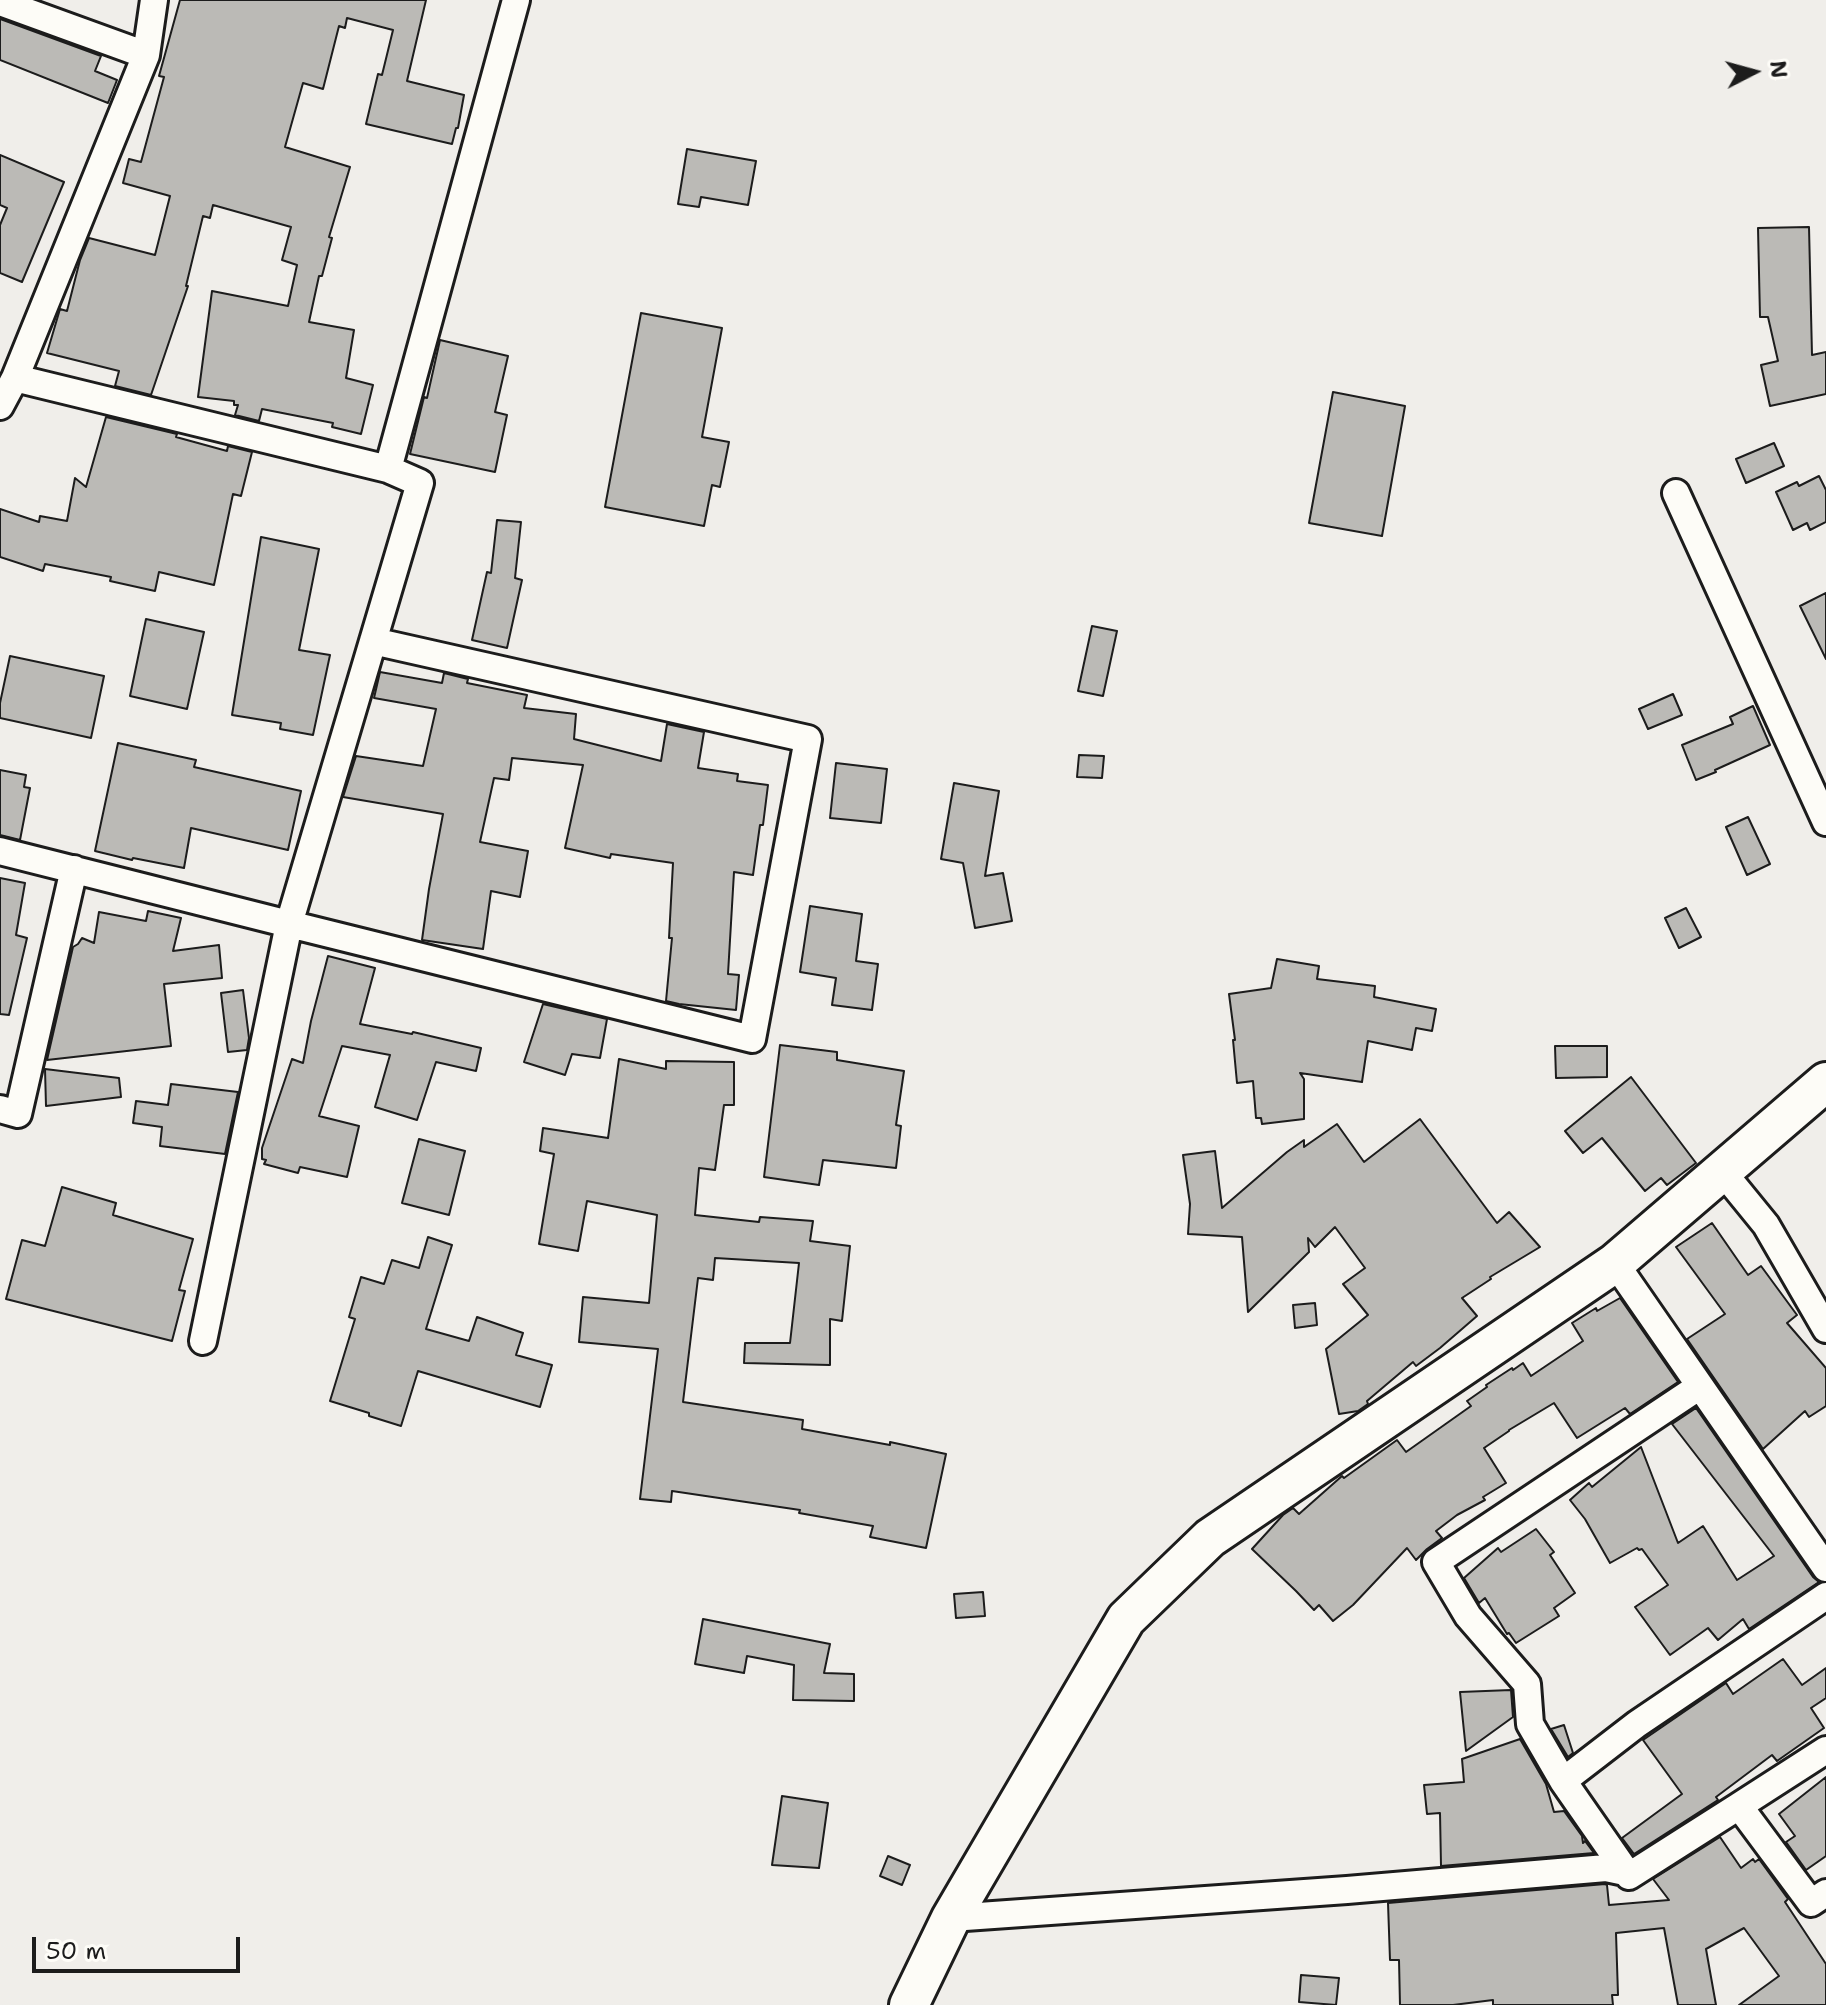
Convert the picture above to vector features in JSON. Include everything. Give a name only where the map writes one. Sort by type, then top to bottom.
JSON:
[{"type":"main road","points":[[909,2005],[951,1918],[1126,1619],[1210,1538],[1615,1263],[1826,1082]]},
{"type":"street","points":[[0,406],[15,378],[146,55],[154,0]]},
{"type":"street","points":[[388,469],[516,0]]},
{"type":"street","points":[[0,2],[146,55]]},
{"type":"street","points":[[15,378],[388,469],[420,483],[289,924],[203,1341]]},
{"type":"street","points":[[1676,493],[1826,822]]},
{"type":"street","points":[[0,851],[752,1039],[808,739],[373,641]]},
{"type":"street","points":[[0,1109],[18,1114],[74,869]]},
{"type":"street","points":[[1722,1171],[1766,1225],[1826,1329]]},
{"type":"street","points":[[1615,1263],[1826,1568]]},
{"type":"street","points":[[1700,1386],[1436,1562],[1468,1616],[1527,1684],[1530,1724],[1563,1781],[1629,1876],[1826,1750]]},
{"type":"street","points":[[1563,1781],[1637,1724],[1826,1596]]},
{"type":"street","points":[[1739,1806],[1811,1903],[1826,1893]]},
{"type":"street","points":[[951,1918],[1443,1883],[1606,1868],[1625,1872]]},
{"type":"building","points":[[180,0],[426,0],[407,81],[464,95],[452,144],[366,124],[393,30],[347,18],[345,28],[339,26],[323,89],[303,83],[285,147],[350,167],[329,237],[332,238],[322,276],[319,276],[309,322],[354,330],[346,378],[373,385],[361,434],[332,427],[333,423],[262,409],[259,421],[235,415],[238,405],[234,405],[234,401],[198,397],[212,291],[288,306],[297,265],[282,260],[291,227],[213,205],[210,218],[203,216],[188,286],[151,395],[115,386],[119,371],[47,353],[60,309],[67,311],[89,238],[155,255],[170,196],[123,183],[129,159],[141,162],[164,77],[159,76]]},
{"type":"building","points":[[0,19],[101,56],[95,71],[117,80],[108,103],[0,60]]},
{"type":"building","points":[[687,149],[756,161],[748,205],[701,197],[699,207],[678,204]]},
{"type":"building","points":[[0,155],[64,182],[22,282],[0,273],[0,225],[7,208],[0,205]]},
{"type":"building","points":[[1809,227],[1812,355],[1826,352],[1826,394],[1770,406],[1761,365],[1778,361],[1768,317],[1760,317],[1758,228]]},
{"type":"building","points":[[641,313],[722,328],[702,437],[729,442],[720,487],[712,485],[704,526],[605,507]]},
{"type":"building","points":[[440,340],[508,356],[495,412],[507,415],[495,472],[410,454]]},
{"type":"building","points":[[1333,392],[1405,406],[1382,536],[1309,523]]},
{"type":"building","points":[[106,417],[177,434],[176,437],[227,451],[228,446],[252,452],[241,496],[233,494],[214,585],[159,572],[155,591],[110,581],[111,577],[45,564],[43,571],[0,557],[0,509],[39,522],[40,516],[67,521],[75,478],[86,487]]},
{"type":"building","points":[[1774,443],[1784,466],[1746,483],[1736,459]]},
{"type":"building","points":[[1819,476],[1826,490],[1826,522],[1810,530],[1807,523],[1793,530],[1776,492]]},
{"type":"building","points":[[497,520],[521,522],[515,578],[522,580],[507,648],[472,640],[487,572],[491,573]]},
{"type":"building","points":[[261,537],[319,549],[299,650],[330,655],[313,735],[280,729],[281,723],[232,715]]},
{"type":"building","points":[[1826,593],[1826,659],[1800,606]]},
{"type":"building","points":[[146,619],[204,632],[187,709],[130,696]]},
{"type":"building","points":[[1092,626],[1117,631],[1103,696],[1078,691]]},
{"type":"building","points":[[10,656],[104,676],[91,738],[0,718]]},
{"type":"building","points":[[380,672],[442,683],[444,673],[468,679],[467,683],[527,695],[524,708],[576,714],[574,739],[661,761],[667,724],[704,732],[698,768],[738,774],[737,781],[768,785],[753,875],[734,872],[728,974],[739,975],[736,1010],[666,1001],[672,938],[669,938],[673,863],[611,854],[610,858],[565,848],[583,765],[512,758],[509,780],[494,778],[480,842],[528,851],[520,897],[491,891],[483,949],[422,940],[443,814],[343,797],[356,756],[423,766],[436,709],[374,698]]},
{"type":"building","points":[[1673,694],[1682,715],[1648,729],[1639,709]]},
{"type":"building","points":[[1753,706],[1770,745],[1696,780],[1682,745],[1733,724],[1730,717]]},
{"type":"building","points":[[118,743],[196,760],[194,767],[301,791],[288,850],[191,828],[184,868],[95,851]]},
{"type":"building","points":[[1079,755],[1104,756],[1102,778],[1077,777]]},
{"type":"building","points":[[836,763],[887,769],[881,823],[830,818]]},
{"type":"building","points":[[0,770],[26,775],[24,787],[30,788],[20,840],[0,835]]},
{"type":"building","points":[[954,783],[999,791],[985,876],[1003,873],[1012,921],[975,928],[963,863],[941,859]]},
{"type":"building","points":[[1748,817],[1770,864],[1747,875],[1726,827]]},
{"type":"building","points":[[0,878],[25,883],[16,935],[27,938],[9,1015],[0,1014]]},
{"type":"building","points":[[810,906],[862,914],[856,961],[878,964],[872,1010],[832,1005],[836,978],[800,972]]},
{"type":"building","points":[[1686,908],[1701,937],[1679,948],[1665,918]]},
{"type":"building","points":[[148,911],[181,918],[173,951],[219,945],[222,978],[164,984],[171,1046],[47,1060],[73,947],[82,938],[94,943],[99,912],[146,921]]},
{"type":"building","points":[[328,956],[375,968],[360,1024],[413,1032],[481,1048],[476,1071],[436,1062],[417,1120],[375,1107],[390,1055],[342,1046],[319,1116],[359,1126],[347,1177],[300,1167],[298,1173],[264,1164],[266,1160],[262,1159],[262,1148],[292,1059],[303,1063]]},
{"type":"building","points":[[1277,959],[1319,966],[1317,979],[1375,986],[1374,997],[1436,1009],[1432,1031],[1416,1028],[1412,1050],[1368,1041],[1362,1082],[1300,1073],[1304,1079],[1304,1119],[1262,1124],[1261,1118],[1256,1118],[1253,1081],[1237,1083],[1229,994],[1271,988]]},
{"type":"building","points":[[243,990],[249,1038],[247,1050],[228,1052],[221,993]]},
{"type":"building","points":[[543,1004],[607,1019],[600,1058],[572,1054],[565,1075],[524,1062]]},
{"type":"building","points":[[780,1045],[837,1052],[837,1060],[904,1071],[896,1125],[901,1126],[896,1168],[823,1160],[819,1185],[764,1177]]},
{"type":"building","points":[[1555,1046],[1607,1046],[1607,1077],[1556,1078]]},
{"type":"building","points":[[619,1059],[666,1069],[666,1061],[734,1062],[734,1105],[724,1105],[715,1170],[699,1168],[695,1215],[759,1222],[760,1217],[813,1221],[810,1241],[850,1246],[842,1321],[830,1319],[830,1365],[744,1363],[745,1343],[790,1343],[799,1263],[715,1258],[713,1280],[698,1278],[683,1402],[803,1420],[802,1429],[946,1454],[926,1548],[870,1537],[873,1526],[799,1513],[800,1510],[672,1491],[671,1502],[640,1499],[658,1349],[579,1342],[583,1297],[649,1303],[657,1215],[587,1201],[578,1251],[539,1244],[554,1154],[540,1151],[543,1128],[608,1138]]},
{"type":"building","points":[[45,1069],[119,1078],[121,1097],[46,1106]]},
{"type":"building","points":[[1631,1077],[1696,1163],[1667,1185],[1661,1178],[1645,1191],[1602,1138],[1583,1153],[1565,1131]]},
{"type":"building","points":[[171,1084],[238,1092],[225,1154],[160,1146],[162,1127],[133,1123],[136,1101],[168,1105]]},
{"type":"building","points":[[1420,1119],[1497,1223],[1509,1212],[1540,1247],[1462,1298],[1477,1316],[1440,1348],[1416,1366],[1413,1362],[1358,1411],[1339,1414],[1326,1349],[1368,1315],[1343,1284],[1365,1268],[1335,1227],[1315,1247],[1308,1238],[1309,1252],[1248,1312],[1242,1237],[1188,1234],[1190,1204],[1183,1155],[1215,1151],[1222,1208],[1287,1152],[1304,1140],[1304,1147],[1337,1124],[1364,1162]]},
{"type":"building","points":[[419,1139],[465,1151],[449,1215],[402,1203]]},
{"type":"building","points":[[62,1187],[116,1203],[113,1215],[193,1239],[179,1290],[185,1291],[172,1341],[6,1299],[22,1240],[45,1246]]},
{"type":"building","points":[[1712,1223],[1748,1275],[1761,1266],[1797,1315],[1787,1323],[1826,1368],[1826,1406],[1809,1417],[1805,1411],[1763,1449],[1687,1339],[1725,1314],[1676,1247]]},
{"type":"building","points":[[428,1237],[452,1245],[426,1329],[469,1341],[477,1317],[523,1333],[516,1355],[552,1365],[540,1407],[418,1371],[401,1426],[330,1401],[355,1319],[349,1317],[361,1277],[384,1284],[392,1260],[419,1268]]},
{"type":"building","points":[[1620,1298],[1678,1382],[1630,1414],[1625,1408],[1577,1438],[1554,1403],[1509,1430],[1484,1448],[1506,1483],[1436,1531],[1442,1538],[1416,1560],[1407,1548],[1353,1605],[1333,1621],[1319,1605],[1314,1610],[1252,1549],[1283,1515],[1293,1508],[1299,1514],[1342,1476],[1344,1478],[1397,1440],[1406,1452],[1471,1406],[1467,1401],[1512,1368],[1523,1363],[1531,1376],[1583,1341],[1572,1323]]},
{"type":"building","points":[[1315,1303],[1317,1325],[1295,1328],[1293,1305]]},
{"type":"building","points":[[1696,1408],[1819,1582],[1749,1629],[1743,1619],[1718,1640],[1708,1628],[1670,1655],[1635,1607],[1668,1585],[1642,1549],[1637,1548],[1610,1563],[1585,1519],[1570,1500],[1589,1483],[1592,1487],[1641,1447],[1678,1543],[1703,1526],[1737,1580],[1774,1556],[1672,1424]]},
{"type":"building","points":[[1536,1529],[1554,1552],[1550,1555],[1575,1593],[1554,1608],[1559,1616],[1516,1643],[1485,1598],[1479,1603],[1464,1578],[1498,1548],[1501,1552]]},
{"type":"building","points":[[983,1592],[985,1616],[956,1618],[954,1594]]},
{"type":"building","points":[[703,1619],[830,1644],[824,1673],[854,1674],[854,1701],[793,1700],[794,1665],[747,1656],[744,1673],[695,1664]]},
{"type":"building","points":[[1783,1659],[1802,1685],[1826,1668],[1826,1698],[1811,1708],[1824,1728],[1777,1761],[1772,1755],[1716,1797],[1718,1800],[1634,1854],[1622,1838],[1682,1794],[1643,1740],[1726,1683],[1733,1694]]},
{"type":"building","points":[[1511,1690],[1513,1717],[1466,1751],[1460,1692]]},
{"type":"building","points":[[1564,1725],[1573,1753],[1568,1757],[1551,1729]]},
{"type":"building","points":[[1520,1739],[1546,1784],[1554,1812],[1564,1811],[1582,1836],[1583,1843],[1585,1841],[1594,1853],[1441,1866],[1440,1813],[1427,1814],[1424,1785],[1464,1782],[1462,1759]]},
{"type":"building","points":[[1826,1777],[1826,1856],[1806,1870],[1786,1842],[1795,1836],[1779,1814]]},
{"type":"building","points":[[782,1796],[828,1803],[819,1868],[772,1865]]},
{"type":"building","points":[[1720,1837],[1741,1868],[1753,1859],[1755,1862],[1759,1859],[1788,1899],[1785,1902],[1826,1964],[1826,2005],[1739,2005],[1779,1976],[1744,1928],[1706,1949],[1716,2005],[1678,2005],[1664,1928],[1616,1933],[1618,1995],[1612,1995],[1613,2005],[1493,2005],[1493,2000],[1453,2005],[1400,2005],[1399,1960],[1390,1960],[1388,1903],[1605,1884],[1609,1905],[1669,1900],[1653,1879]]},
{"type":"building","points":[[888,1856],[910,1865],[902,1885],[880,1876]]},
{"type":"building","points":[[1301,1975],[1339,1978],[1336,2005],[1299,2002]]}]
